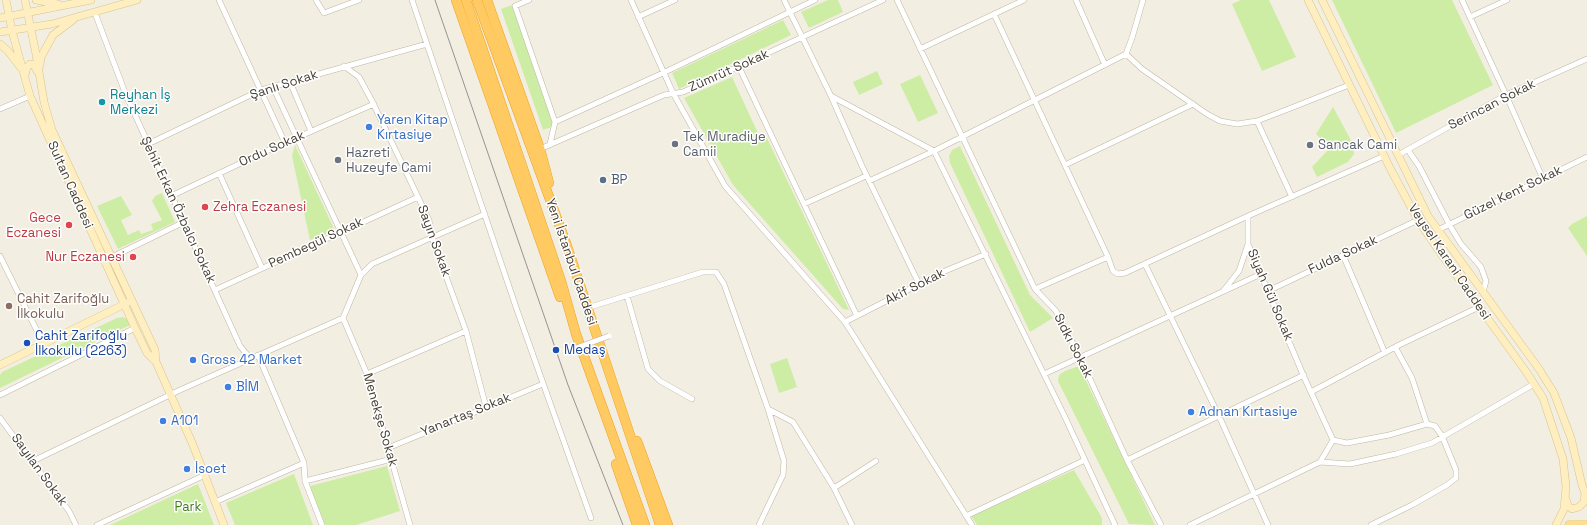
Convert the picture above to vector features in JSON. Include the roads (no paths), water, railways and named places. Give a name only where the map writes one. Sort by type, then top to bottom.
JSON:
[{"type":"highway","points":[[456,0],[554,282],[576,334]]},
{"type":"highway","name":"Yeni İstanbul Caddesi","points":[[466,0],[561,281],[576,334],[645,525]]},
{"type":"highway","name":"Yeni İstanbul Caddesi","points":[[477,0],[567,246],[660,525]]},
{"type":"highway","points":[[487,0],[540,150],[567,246]]},
{"type":"highway","points":[[623,415],[632,429],[642,453],[668,525]]},
{"type":"highway","points":[[606,419],[612,451],[637,525]]},
{"type":"main road","name":"Sultan Caddesi","points":[[6,0],[8,16],[30,96],[147,353],[156,362]]},
{"type":"main road","name":"Sultan Caddesi","points":[[25,0],[44,102],[52,130],[155,350],[156,362],[193,445],[224,525]]},
{"type":"main road","points":[[36,0],[65,5]]},
{"type":"main road","points":[[0,18],[91,0]]},
{"type":"main road","points":[[0,32],[30,28],[76,18],[137,0]]},
{"type":"main road","name":"Veysel Karani Caddesi","points":[[1308,0],[1384,156],[1418,220],[1543,398],[1563,459],[1566,487],[1564,509],[1556,525]]},
{"type":"main road","name":"Veysel Karani Caddesi","points":[[1322,0],[1428,216],[1540,369],[1554,393],[1571,438],[1586,495]]},
{"type":"main road","points":[[40,75],[41,56],[53,35],[76,18]]},
{"type":"main road","points":[[0,44],[8,51],[23,71]]},
{"type":"main road","points":[[25,81],[25,70],[30,64],[34,65],[40,75]]},
{"type":"main road","points":[[0,365],[132,301]]},
{"type":"main road","points":[[1566,499],[1568,506],[1572,509],[1579,507],[1584,502],[1586,495]]},
{"type":"main road","points":[[1569,525],[1587,525]]},
{"type":"street","points":[[219,0],[285,143]]},
{"type":"street","points":[[316,0],[324,13],[359,0]]},
{"type":"street","points":[[412,0],[543,384],[591,518]]},
{"type":"street","points":[[530,0],[515,6],[555,122],[550,144]]},
{"type":"street","points":[[631,0],[673,93],[725,186],[845,322],[972,525]]},
{"type":"street","points":[[638,17],[675,0]]},
{"type":"street","points":[[784,0],[831,96],[868,178],[919,284]]},
{"type":"street","name":"Zümrüt Sokak","points":[[555,122],[663,73],[815,0]]},
{"type":"street","name":"Zümrüt Sokak","points":[[540,150],[550,144],[664,95],[683,92],[883,0]]},
{"type":"street","name":"Sıdkı Sokak","points":[[897,0],[1035,289],[1056,311],[1080,357],[1127,460],[1161,525]]},
{"type":"street","points":[[920,49],[1024,0]]},
{"type":"street","points":[[1076,0],[1105,65]]},
{"type":"street","points":[[804,204],[934,150],[1126,54],[1143,0]]},
{"type":"street","points":[[1462,0],[1506,95],[1542,179]]},
{"type":"street","points":[[1470,17],[1507,0]]},
{"type":"street","name":"Şehit Erkan Özbalcı Sokak","points":[[95,13],[126,95],[171,196],[240,346],[250,358]]},
{"type":"street","points":[[994,14],[1108,257],[1113,271],[1118,274],[1145,264],[1248,216],[1384,156]]},
{"type":"street","name":"Şanlı Sokak","points":[[148,144],[261,90],[427,44]]},
{"type":"street","points":[[1126,54],[1142,69],[1193,104],[1220,121],[1237,124],[1257,121],[1349,85]]},
{"type":"street","name":"Serincan Sokak","points":[[1398,154],[1408,150],[1506,95],[1587,59]]},
{"type":"street","name":"Sayın Sokak","points":[[344,66],[359,77],[374,104],[429,220],[432,238],[466,331],[486,407]]},
{"type":"street","points":[[739,67],[857,316]]},
{"type":"street","points":[[290,82],[311,131]]},
{"type":"street","points":[[273,86],[361,276]]},
{"type":"street","points":[[0,109],[30,96]]},
{"type":"street","points":[[831,96],[934,150],[1044,374],[1115,525]]},
{"type":"street","name":"Ordu Sokak","points":[[171,196],[311,131],[374,104]]},
{"type":"street","points":[[1065,165],[1193,104]]},
{"type":"street","points":[[1257,121],[1292,197]]},
{"type":"street","points":[[1408,150],[1419,166],[1449,224],[1462,244],[1481,267],[1486,281],[1483,292]]},
{"type":"street","name":"Güzel Kent Sokak","points":[[1438,230],[1587,157]]},
{"type":"street","points":[[219,173],[262,268]]},
{"type":"street","name":"Pembegül Sokak","points":[[215,290],[418,197]]},
{"type":"street","points":[[33,461],[250,358],[343,318],[361,276],[372,264],[485,214]]},
{"type":"street","name":"Siyah Gül Sokak","points":[[1248,216],[1248,244],[1333,440]]},
{"type":"street","name":"Fulda Sokak","points":[[1268,291],[1418,220]]},
{"type":"street","points":[[112,257],[184,222]]},
{"type":"street","points":[[1222,292],[1239,271],[1248,244]]},
{"type":"street","name":"Akif Sokak","points":[[845,322],[945,271],[986,254]]},
{"type":"street","points":[[1343,255],[1385,353]]},
{"type":"street","points":[[0,256],[44,345]]},
{"type":"street","points":[[1035,289],[1108,257]]},
{"type":"street","points":[[1145,264],[1219,416],[1268,525]]},
{"type":"street","points":[[0,272],[6,269]]},
{"type":"street","points":[[587,308],[703,272],[716,272],[724,284],[768,409],[784,461],[783,475],[759,525]]},
{"type":"street","points":[[1044,374],[1261,274]]},
{"type":"street","points":[[626,296],[648,369],[660,381],[692,398]]},
{"type":"street","points":[[1311,392],[1395,347],[1479,307]]},
{"type":"street","name":"Menekşe Sokak","points":[[343,318],[368,374],[410,525]]},
{"type":"street","points":[[0,395],[136,328]]},
{"type":"street","points":[[368,374],[466,331]]},
{"type":"street","points":[[568,351],[609,336]]},
{"type":"street","points":[[1395,347],[1412,378],[1427,424]]},
{"type":"street","points":[[258,355],[304,463],[305,481],[322,525]]},
{"type":"street","points":[[1127,460],[1304,375]]},
{"type":"street","name":"Yanartaş Sokak","points":[[388,448],[543,384]]},
{"type":"street","points":[[1190,525],[1320,462],[1350,464],[1388,456],[1432,443],[1534,384]]},
{"type":"street","points":[[768,409],[793,422],[834,488],[852,525]]},
{"type":"street","name":"Sayılan Sokak","points":[[0,418],[69,511],[76,525]]},
{"type":"street","points":[[1320,462],[1333,440],[1347,443],[1397,434],[1427,424],[1435,426],[1442,436],[1456,470],[1456,478],[1447,486],[1371,525]]},
{"type":"street","points":[[305,481],[392,459]]},
{"type":"street","points":[[966,516],[1085,460]]},
{"type":"street","points":[[834,488],[876,461]]},
{"type":"street","points":[[215,502],[304,463]]},
{"type":"street","points":[[98,525],[205,475]]},
{"type":"tram line","points":[[435,0],[568,385],[623,525]]},
{"type":"place","name":"Reyhan İş Merkezi","points":[[102,102]]},
{"type":"place","name":"Yaren Kitap Kırtasiye","points":[[369,127]]},
{"type":"place","name":"Tek Muradiye Camii","points":[[675,144]]},
{"type":"place","name":"Sancak Cami","points":[[1310,145]]},
{"type":"place","name":"Hazreti Huzeyfe Cami","points":[[338,160]]},
{"type":"place","name":"BP","points":[[603,180]]},
{"type":"place","name":"Zehra Eczanesi","points":[[205,207]]},
{"type":"place","name":"Gece Eczanesi","points":[[69,225]]},
{"type":"place","name":"Nur Eczanesi","points":[[133,257]]},
{"type":"place","name":"Cahit Zarifoğlu İlkokulu","points":[[9,306]]},
{"type":"place","name":"Cahit Zarifoğlu İlkokulu (2263)","points":[[27,343]]},
{"type":"place","name":"Medaş","points":[[556,350]]},
{"type":"place","name":"Gross 42 Market","points":[[193,360]]},
{"type":"place","name":"BİM","points":[[228,387]]},
{"type":"place","name":"Adnan Kırtasiye","points":[[1191,412]]},
{"type":"place","name":"A101","points":[[163,421]]},
{"type":"place","name":"İsoet","points":[[187,469]]},
{"type":"park label","name":"Park","points":[[188,507]]}]
